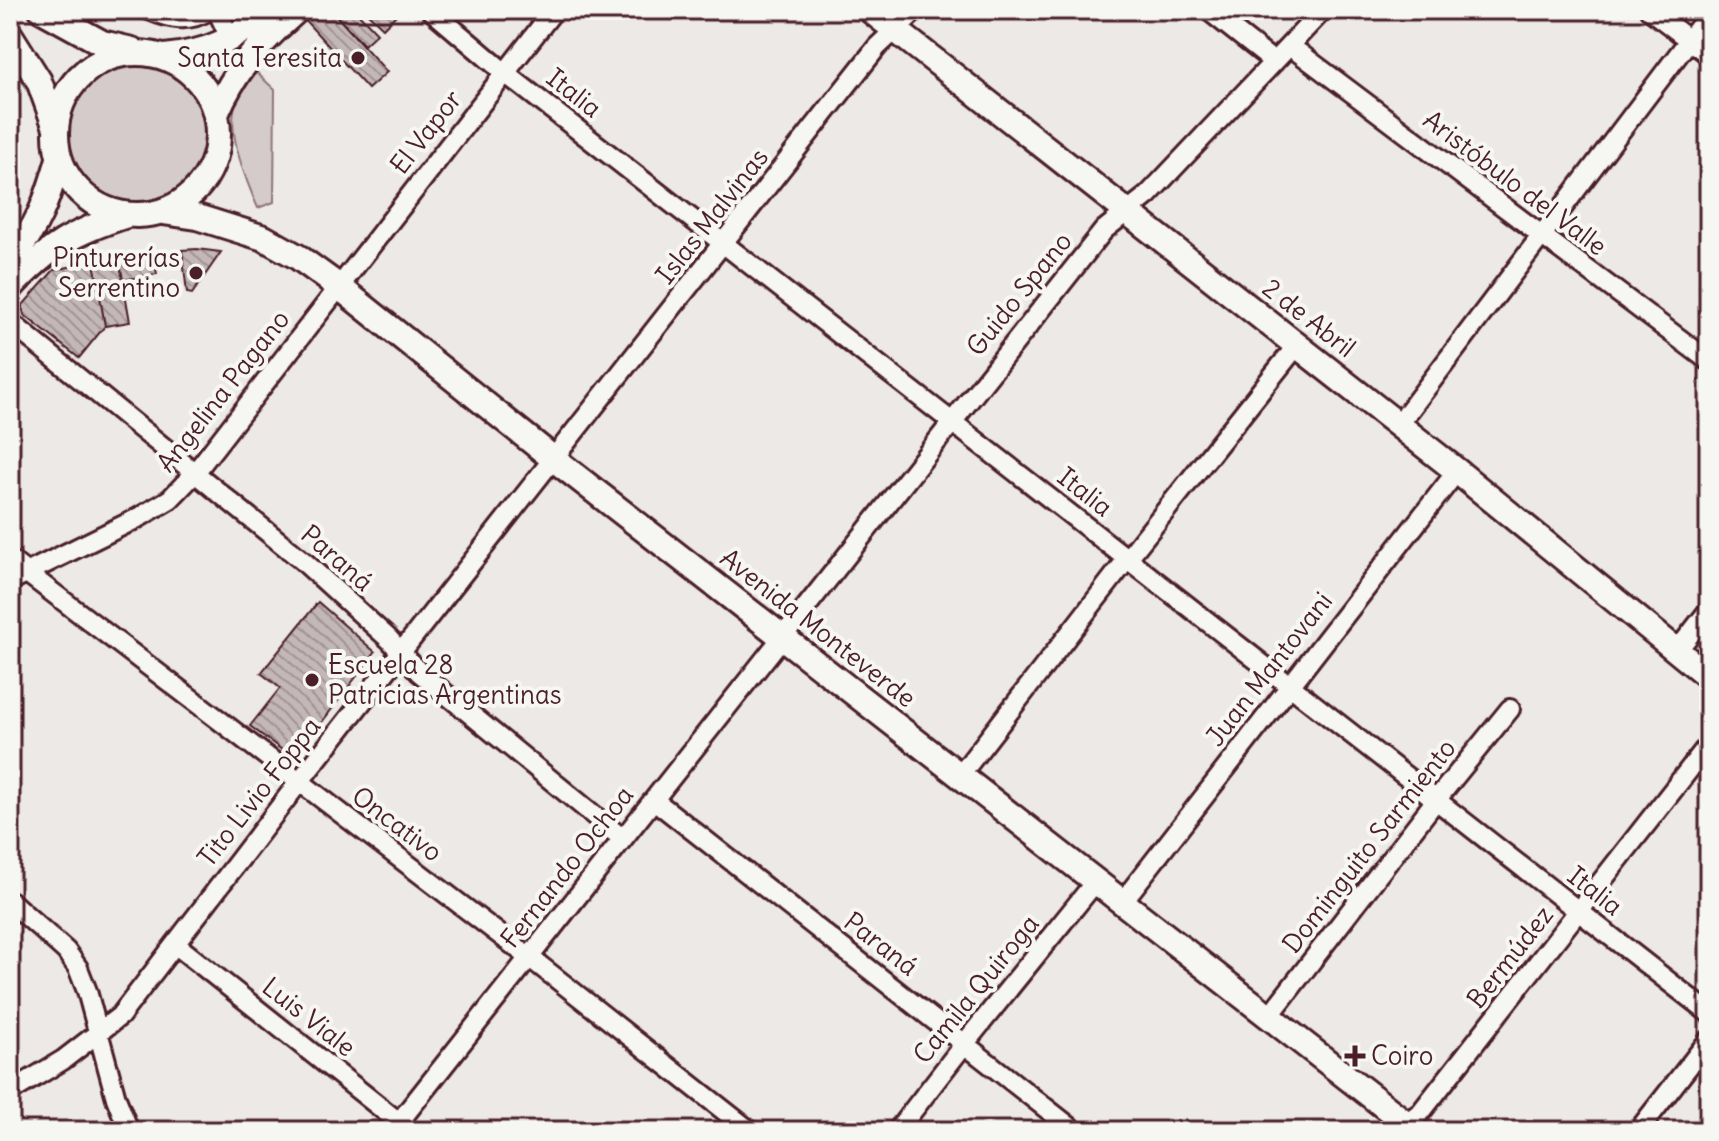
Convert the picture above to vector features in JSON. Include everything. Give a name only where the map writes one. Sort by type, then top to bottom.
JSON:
[{"type":"main road","points":[[10,35],[39,81],[56,128],[59,159],[69,180],[85,197],[104,209],[145,216],[163,212],[185,201],[202,184],[214,162],[219,138],[216,114],[206,90],[188,70],[165,57],[102,43],[42,10]]},
{"type":"main road","points":[[165,57],[208,50],[231,40],[268,10]]},
{"type":"main road","points":[[216,114],[236,73],[249,56],[297,10]]},
{"type":"main road","name":"2 de Abril","points":[[870,10],[1399,424],[1709,677]]},
{"type":"main road","points":[[56,128],[61,104],[73,82],[91,66],[114,55],[138,52]]},
{"type":"main road","points":[[10,259],[34,230],[44,211],[59,159]]},
{"type":"main road","name":"Avenida Monteverde","points":[[163,212],[197,217],[264,238],[298,257],[338,286],[555,460],[1270,1015],[1406,1128]]},
{"type":"main road","points":[[10,288],[45,253],[68,237],[127,215]]},
{"type":"street","points":[[149,10],[182,19],[196,17],[209,10]]},
{"type":"street","points":[[217,10],[231,40]]},
{"type":"street","name":"Italia","points":[[431,10],[505,73],[1709,1013]]},
{"type":"street","name":"El Vapor","points":[[338,286],[554,10]]},
{"type":"street","name":"Islas Malvinas","points":[[555,460],[877,47],[916,10]]},
{"type":"street","points":[[1208,10],[1274,62]]},
{"type":"street","name":"Guido Spano","points":[[782,635],[1104,230],[1148,195],[1323,10]]},
{"type":"street","points":[[1650,10],[1709,55]]},
{"type":"street","points":[[1399,424],[1709,14]]},
{"type":"street","name":"Aristóbulo del Valle","points":[[1290,46],[1709,361]]},
{"type":"street","name":"Angelina Pagano","points":[[18,576],[138,518],[170,499],[194,474],[338,286]]},
{"type":"street","name":"Paraná","points":[[10,322],[303,561],[419,672],[623,839]]},
{"type":"street","points":[[961,774],[1298,344]]},
{"type":"street","name":"Tito Livio Foppa","points":[[10,1092],[98,1035],[120,1016],[299,782],[555,460]]},
{"type":"street","name":"Juan Mantovani","points":[[1123,901],[1457,471]]},
{"type":"street","name":"Oncativo","points":[[10,560],[18,576],[299,782],[750,1131]]},
{"type":"street","points":[[1677,651],[1709,610]]},
{"type":"street","name":"Fernando Ochoa","points":[[400,1128],[529,957],[782,635]]},
{"type":"street","name":"Dominguito Sarmiento","points":[[1270,1015],[1510,709]]},
{"type":"street","name":"Bermúdez","points":[[1406,1128],[1709,744]]},
{"type":"street","name":"Paraná","points":[[654,800],[1075,1131]]},
{"type":"street","name":"Camila Quiroga","points":[[897,1131],[1096,881]]},
{"type":"street","points":[[10,901],[66,951],[78,968],[116,1098],[129,1131]]},
{"type":"street","name":"Luis Viale","points":[[175,944],[400,1128]]},
{"type":"street","points":[[1638,1131],[1709,1040]]},
{"type":"shaded area","points":[[138,60],[167,66],[191,82],[207,106],[213,135],[207,164],[191,188],[167,204],[138,210],[109,204],[85,188],[69,164],[63,135],[69,106],[85,82],[109,66]]},
{"type":"shaded area","points":[[256,72],[275,90],[274,202],[258,208],[238,154],[233,123],[238,98]]},
{"type":"building","name":"Santa Teresita","points":[[310,10],[331,10],[387,72],[368,89],[302,17]]},
{"type":"building","points":[[331,10],[355,10],[377,33],[364,45]]},
{"type":"building","points":[[364,10],[398,10],[400,11],[383,28]]},
{"type":"building","name":"Pinturerías Serrentino","points":[[182,250],[221,252],[192,294],[187,293]]},
{"type":"building","points":[[153,252],[157,274],[123,280],[119,258]]},
{"type":"building","points":[[119,258],[130,322],[105,326],[94,262]]},
{"type":"building","points":[[94,262],[105,326],[79,358],[24,315],[22,306],[54,270]]},
{"type":"building","name":"Escuela 28 Patricias Argentinas","points":[[318,602],[375,652],[294,759],[250,726],[280,688],[261,673]]},
{"type":"place","name":"Santa Teresita","points":[[358,58]]},
{"type":"place","name":"Pinturerías Serrentino","points":[[196,273]]},
{"type":"place","name":"Escuela 28 Patricias Argentinas","points":[[312,680]]},
{"type":"place","name":"Coiro","points":[[1355,1056]]}]
